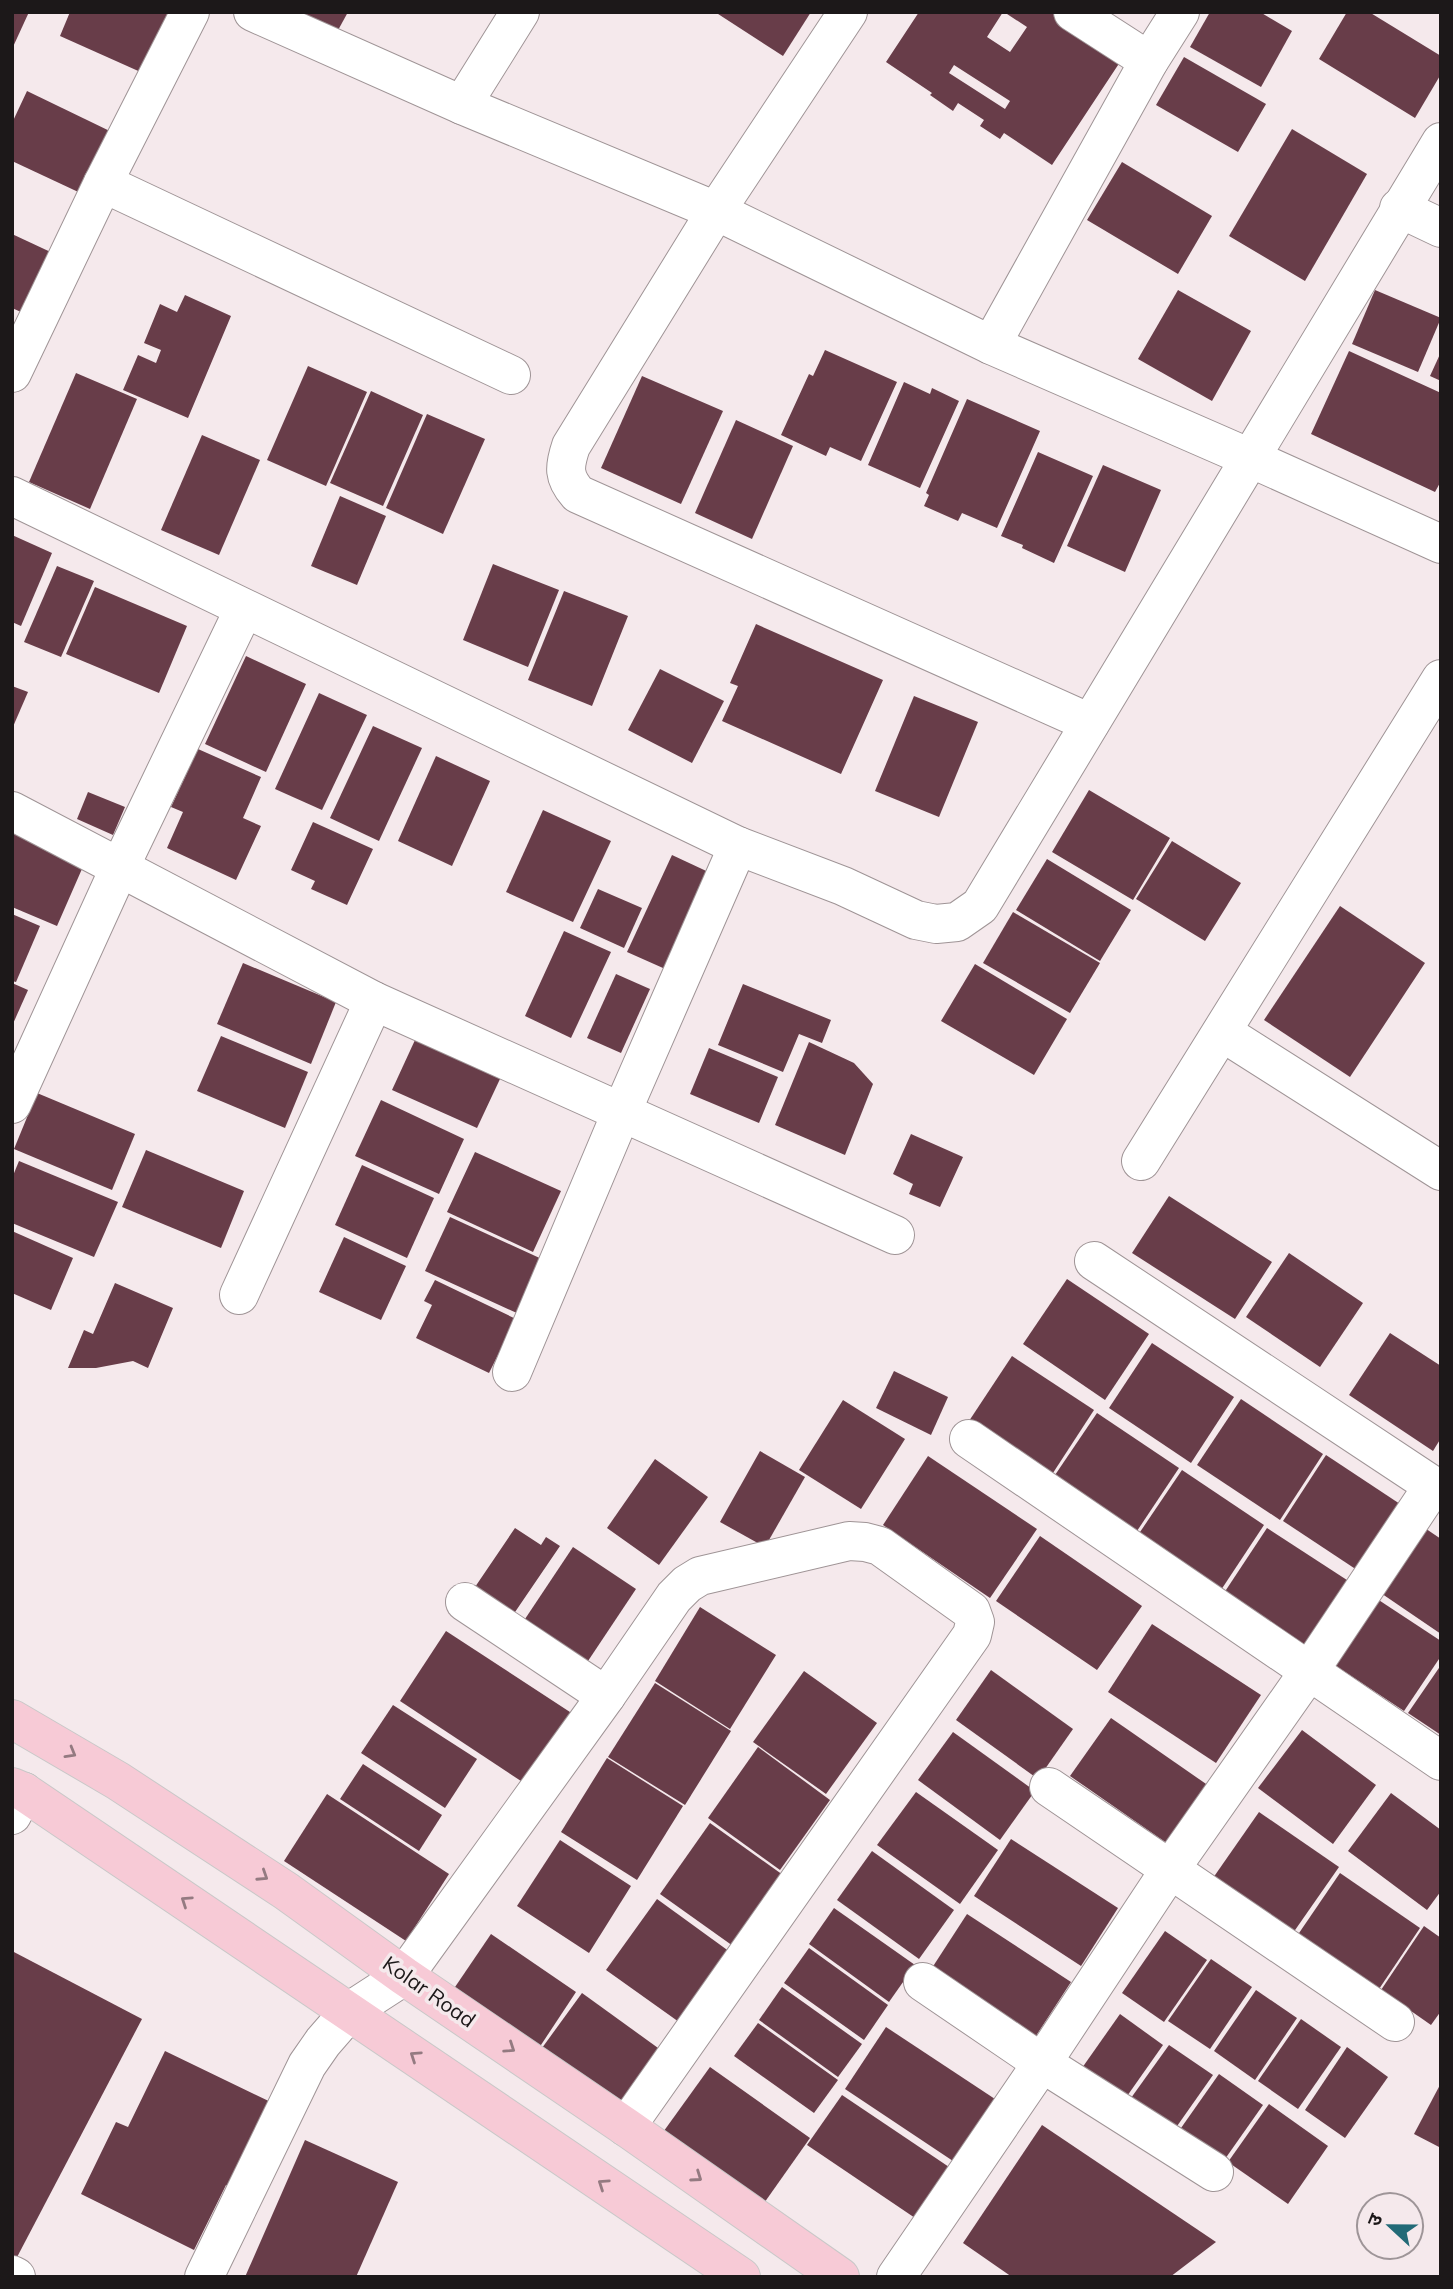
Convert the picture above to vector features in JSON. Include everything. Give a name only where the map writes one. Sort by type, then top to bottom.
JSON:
[{"type":"main road","name":"Kolar Road","points":[[12,1719],[118,1781],[263,1876],[840,2277]]},
{"type":"main road","points":[[16,1798],[349,2011],[741,2277]]},
{"type":"street","points":[[12,373],[103,183],[190,12]]},
{"type":"street","points":[[253,12],[462,105],[716,211],[990,345],[1441,544]]},
{"type":"street","points":[[462,105],[520,12]]},
{"type":"street","points":[[848,12],[716,211],[571,446],[565,463],[568,482],[578,494],[1090,723]]},
{"type":"street","points":[[1073,12],[1149,61]]},
{"type":"street","points":[[990,345],[1149,61],[1180,12]]},
{"type":"street","points":[[12,496],[738,846],[843,886],[916,920],[936,924],[957,922],[980,906],[1441,142]]},
{"type":"street","points":[[103,183],[511,375]]},
{"type":"street","points":[[1399,208],[1441,228]]},
{"type":"street","points":[[12,1104],[119,869],[244,609]]},
{"type":"street","points":[[1141,1161],[1441,679]]},
{"type":"street","points":[[12,811],[374,1001],[895,1235]]},
{"type":"street","points":[[512,1372],[738,846]]},
{"type":"street","points":[[239,1295],[374,1001]]},
{"type":"street","points":[[1222,1032],[1441,1171]]},
{"type":"street","points":[[896,2277],[1171,1868],[1437,1489],[1094,1261]]},
{"type":"street","points":[[970,1439],[1441,1761]]},
{"type":"street","points":[[204,2277],[307,2066],[323,2042],[349,2011],[404,1976],[674,1597],[700,1576],[849,1541],[880,1546],[971,1611],[975,1622],[972,1635],[626,2127]]},
{"type":"street","points":[[465,1602],[606,1696]]},
{"type":"street","points":[[1049,1787],[1395,2022]]},
{"type":"street","points":[[923,1982],[1042,2063],[1214,2172]]},
{"type":"building","points":[[12,12],[29,12],[12,49]]},
{"type":"building","points":[[70,12],[166,12],[171,15],[145,74],[60,36]]},
{"type":"building","points":[[273,12],[348,12],[331,43]]},
{"type":"building","points":[[715,12],[811,12],[783,56]]},
{"type":"building","points":[[919,12],[1003,12],[987,37],[1010,52],[1027,27],[1004,12],[1052,12],[1122,59],[1052,165],[1004,133],[1000,139],[980,126],[984,120],[958,103],[953,111],[930,95],[932,93],[886,62]],"holes":[[[954,65],[1010,101],[1005,109],[949,73]]]},
{"type":"building","points":[[1210,12],[1260,12],[1292,31],[1261,87],[1190,47]]},
{"type":"building","points":[[1347,12],[1369,12],[1441,56],[1441,74],[1415,118],[1319,59]]},
{"type":"building","points":[[1184,57],[1266,104],[1238,152],[1156,105]]},
{"type":"building","points":[[27,91],[118,135],[89,197],[12,161],[12,123]]},
{"type":"building","points":[[1292,129],[1367,174],[1305,281],[1229,236]]},
{"type":"building","points":[[1122,162],[1212,216],[1178,274],[1087,220]]},
{"type":"building","points":[[12,234],[57,255],[30,316],[12,308]]},
{"type":"building","points":[[1178,290],[1251,331],[1212,401],[1138,359]]},
{"type":"building","points":[[1375,290],[1441,318],[1418,372],[1352,344]]},
{"type":"building","points":[[185,295],[231,316],[188,418],[123,390],[138,355],[156,363],[161,350],[144,343],[160,304],[177,312]]},
{"type":"building","points":[[825,350],[897,382],[861,461],[830,447],[826,456],[781,435],[809,374],[813,376]]},
{"type":"building","points":[[1349,351],[1441,393],[1441,481],[1435,492],[1311,434]]},
{"type":"building","points":[[1441,352],[1441,381],[1430,376]]},
{"type":"building","points":[[308,366],[367,392],[326,486],[267,460]]},
{"type":"building","points":[[76,373],[137,399],[90,509],[29,482]]},
{"type":"building","points":[[642,376],[723,411],[681,504],[601,468]]},
{"type":"building","points":[[904,382],[930,394],[932,388],[959,401],[920,488],[868,465]]},
{"type":"building","points":[[371,391],[423,415],[383,506],[330,483]]},
{"type":"building","points":[[967,399],[1040,431],[997,528],[962,513],[958,521],[924,506],[929,495],[926,493]]},
{"type":"building","points":[[427,414],[485,439],[443,534],[386,508]]},
{"type":"building","points":[[736,420],[793,446],[752,539],[695,513]]},
{"type":"building","points":[[202,435],[260,460],[219,555],[161,530]]},
{"type":"building","points":[[1038,452],[1093,476],[1054,563],[1001,536]]},
{"type":"building","points":[[1103,465],[1161,490],[1125,572],[1067,546]]},
{"type":"building","points":[[340,496],[386,516],[357,585],[311,566]]},
{"type":"building","points":[[12,535],[52,553],[21,626],[12,622]]},
{"type":"building","points":[[493,564],[559,590],[528,667],[463,640]]},
{"type":"building","points":[[57,566],[94,581],[61,657],[24,642]]},
{"type":"building","points":[[95,587],[187,626],[159,693],[66,654]]},
{"type":"building","points":[[564,591],[628,616],[592,706],[528,680]]},
{"type":"building","points":[[756,624],[883,680],[841,774],[722,721],[738,686],[730,683]]},
{"type":"building","points":[[246,656],[306,684],[266,772],[205,744]]},
{"type":"building","points":[[660,669],[724,701],[692,763],[628,730]]},
{"type":"building","points":[[12,686],[28,692],[12,729]]},
{"type":"building","points":[[319,693],[367,715],[322,810],[275,789]]},
{"type":"building","points":[[914,696],[978,722],[939,817],[875,791]]},
{"type":"building","points":[[373,726],[422,748],[379,841],[330,818]]},
{"type":"building","points":[[198,749],[261,777],[243,818],[261,826],[236,880],[167,848],[183,812],[171,807]]},
{"type":"building","points":[[436,756],[490,781],[452,866],[398,841]]},
{"type":"building","points":[[1089,790],[1170,838],[1133,900],[1052,852]]},
{"type":"building","points":[[88,792],[125,807],[113,835],[77,819]]},
{"type":"building","points":[[543,810],[611,841],[573,922],[506,892]]},
{"type":"building","points":[[313,822],[373,849],[347,905],[311,889],[315,881],[291,870]]},
{"type":"building","points":[[12,830],[85,862],[57,926],[12,907]]},
{"type":"building","points":[[1172,841],[1241,883],[1205,941],[1136,899]]},
{"type":"building","points":[[672,855],[717,876],[672,972],[627,952]]},
{"type":"building","points":[[1047,859],[1131,910],[1100,961],[1016,910]]},
{"type":"building","points":[[598,889],[642,908],[624,948],[580,928]]},
{"type":"building","points":[[1340,906],[1425,963],[1350,1077],[1264,1020]]},
{"type":"building","points":[[1013,912],[1100,963],[1070,1013],[983,963]]},
{"type":"building","points":[[12,914],[40,926],[16,982],[12,981]]},
{"type":"building","points":[[564,931],[611,952],[571,1038],[525,1016]]},
{"type":"building","points":[[243,963],[336,1002],[311,1064],[217,1024]]},
{"type":"building","points":[[975,964],[1067,1019],[1034,1075],[941,1021]]},
{"type":"building","points":[[616,974],[650,989],[621,1053],[587,1038]]},
{"type":"building","points":[[12,983],[28,990],[12,1026]]},
{"type":"building","points":[[743,984],[831,1020],[822,1043],[799,1034],[783,1072],[718,1045]]},
{"type":"building","points":[[221,1036],[308,1072],[285,1128],[197,1091]]},
{"type":"building","points":[[415,1040],[500,1079],[477,1128],[392,1090]]},
{"type":"building","points":[[809,1042],[854,1063],[873,1084],[845,1155],[775,1125]]},
{"type":"building","points":[[709,1048],[778,1077],[759,1123],[690,1094]]},
{"type":"building","points":[[37,1093],[135,1134],[112,1190],[14,1149]]},
{"type":"building","points":[[381,1100],[464,1139],[439,1194],[355,1156]]},
{"type":"building","points":[[911,1134],[963,1157],[940,1207],[909,1194],[913,1184],[893,1174]]},
{"type":"building","points":[[146,1150],[244,1191],[221,1248],[122,1207]]},
{"type":"building","points":[[475,1152],[561,1191],[533,1252],[447,1212]]},
{"type":"building","points":[[19,1161],[118,1202],[94,1257],[12,1223],[12,1178]]},
{"type":"building","points":[[362,1165],[434,1198],[407,1258],[335,1225]]},
{"type":"building","points":[[1169,1196],[1272,1262],[1235,1319],[1132,1253]]},
{"type":"building","points":[[450,1217],[544,1260],[519,1314],[425,1271]]},
{"type":"building","points":[[12,1231],[73,1258],[51,1310],[12,1293]]},
{"type":"building","points":[[344,1237],[406,1266],[381,1320],[319,1292]]},
{"type":"building","points":[[1289,1253],[1363,1303],[1320,1367],[1246,1317]]},
{"type":"building","points":[[1067,1279],[1149,1334],[1105,1400],[1023,1344]]},
{"type":"building","points":[[435,1280],[516,1319],[489,1373],[416,1338],[432,1305],[424,1301]]},
{"type":"building","points":[[115,1283],[173,1308],[148,1368],[133,1361],[96,1368],[68,1368],[84,1330],[93,1334]]},
{"type":"building","points":[[1390,1333],[1441,1366],[1441,1438],[1433,1451],[1349,1395]]},
{"type":"building","points":[[1152,1343],[1234,1397],[1191,1463],[1109,1408]]},
{"type":"building","points":[[1012,1356],[1094,1410],[1051,1476],[969,1421]]},
{"type":"building","points":[[894,1371],[948,1397],[931,1435],[876,1408]]},
{"type":"building","points":[[1241,1399],[1323,1454],[1280,1520],[1197,1465]]},
{"type":"building","points":[[843,1400],[905,1439],[861,1509],[799,1470]]},
{"type":"building","points":[[1097,1413],[1179,1468],[1135,1534],[1053,1478]]},
{"type":"building","points":[[760,1451],[805,1477],[765,1547],[720,1522]]},
{"type":"building","points":[[1326,1455],[1400,1504],[1357,1570],[1283,1521]]},
{"type":"building","points":[[928,1456],[1037,1529],[990,1598],[883,1525]]},
{"type":"building","points":[[655,1459],[708,1497],[659,1565],[607,1528]]},
{"type":"building","points":[[1182,1470],[1264,1525],[1221,1590],[1138,1535]]},
{"type":"building","points":[[1413,1520],[1441,1539],[1441,1634],[1369,1585]]},
{"type":"building","points":[[515,1528],[541,1545],[546,1537],[560,1546],[513,1615],[473,1590]]},
{"type":"building","points":[[1267,1528],[1350,1582],[1306,1648],[1224,1593]]},
{"type":"building","points":[[1040,1536],[1142,1606],[1097,1670],[996,1601]]},
{"type":"building","points":[[573,1547],[636,1589],[582,1670],[519,1628]]},
{"type":"building","points":[[1365,1591],[1441,1641],[1441,1656],[1404,1711],[1321,1656]]},
{"type":"building","points":[[700,1607],[776,1655],[730,1729],[655,1681]]},
{"type":"building","points":[[1152,1624],[1261,1695],[1216,1763],[1108,1692]]},
{"type":"building","points":[[446,1631],[573,1714],[527,1785],[400,1701]]},
{"type":"building","points":[[1441,1665],[1441,1735],[1408,1713]]},
{"type":"building","points":[[991,1670],[1073,1729],[1038,1779],[956,1720]]},
{"type":"building","points":[[804,1671],[877,1723],[826,1794],[753,1742]]},
{"type":"building","points":[[655,1683],[731,1731],[685,1805],[608,1757]]},
{"type":"building","points":[[393,1705],[477,1759],[445,1808],[361,1753]]},
{"type":"building","points":[[1111,1718],[1209,1786],[1168,1844],[1070,1776]]},
{"type":"building","points":[[1302,1730],[1376,1785],[1333,1844],[1258,1788]]},
{"type":"building","points":[[953,1732],[1035,1791],[1000,1840],[918,1780]]},
{"type":"building","points":[[758,1747],[830,1800],[780,1870],[708,1818]]},
{"type":"building","points":[[607,1758],[683,1806],[637,1880],[561,1832]]},
{"type":"building","points":[[363,1764],[442,1815],[419,1851],[340,1799]]},
{"type":"building","points":[[916,1792],[998,1850],[960,1904],[877,1845]]},
{"type":"building","points":[[1391,1793],[1441,1830],[1441,1891],[1427,1910],[1348,1851]]},
{"type":"building","points":[[327,1794],[449,1874],[406,1941],[284,1861]]},
{"type":"building","points":[[1259,1812],[1339,1867],[1293,1933],[1213,1878]]},
{"type":"building","points":[[710,1823],[783,1875],[733,1946],[660,1894]]},
{"type":"building","points":[[1011,1839],[1118,1908],[1081,1966],[974,1896]]},
{"type":"building","points":[[560,1840],[631,1886],[589,1953],[517,1906]]},
{"type":"building","points":[[872,1851],[954,1910],[919,1959],[837,1900]]},
{"type":"building","points":[[1340,1873],[1420,1928],[1377,1992],[1297,1936]]},
{"type":"building","points":[[657,1899],[730,1952],[679,2022],[606,1970]]},
{"type":"building","points":[[834,1908],[915,1965],[889,2002],[809,1944]]},
{"type":"building","points":[[967,1914],[1071,1982],[1034,2039],[930,1971]]},
{"type":"building","points":[[1424,1926],[1441,1938],[1441,2011],[1431,2025],[1381,1990]]},
{"type":"building","points":[[1165,1931],[1207,1960],[1164,2022],[1122,1993]]},
{"type":"building","points":[[491,1934],[576,1992],[539,2048],[453,1990]]},
{"type":"building","points":[[809,1948],[888,2005],[864,2040],[784,1983]]},
{"type":"building","points":[[12,1951],[142,2019],[15,2261],[12,2259]]},
{"type":"building","points":[[1211,1959],[1252,1987],[1210,2049],[1168,2021]]},
{"type":"building","points":[[782,1987],[862,2044],[838,2077],[759,2020]]},
{"type":"building","points":[[1256,1990],[1297,2018],[1255,2080],[1214,2051]]},
{"type":"building","points":[[582,1993],[665,2053],[626,2108],[542,2048]]},
{"type":"building","points":[[1120,2014],[1163,2045],[1125,2099],[1082,2068]]},
{"type":"building","points":[[1301,2019],[1341,2047],[1298,2109],[1258,2081]]},
{"type":"building","points":[[758,2023],[838,2080],[814,2113],[734,2056]]},
{"type":"building","points":[[886,2027],[995,2099],[953,2161],[845,2089]]},
{"type":"building","points":[[1169,2045],[1213,2075],[1175,2129],[1131,2098]]},
{"type":"building","points":[[1347,2047],[1388,2077],[1345,2138],[1305,2110]]},
{"type":"building","points":[[165,2051],[277,2105],[236,2189],[226,2185],[194,2250],[81,2194],[116,2122],[128,2127]]},
{"type":"building","points":[[710,2067],[810,2138],[762,2206],[661,2135]]},
{"type":"building","points":[[1219,2074],[1263,2105],[1225,2159],[1181,2128]]},
{"type":"building","points":[[1441,2083],[1441,2148],[1414,2134]]},
{"type":"building","points":[[842,2095],[955,2171],[921,2222],[807,2145]]},
{"type":"building","points":[[1269,2104],[1328,2146],[1288,2204],[1228,2162]]},
{"type":"building","points":[[1042,2125],[1216,2242],[1170,2277],[1012,2277],[963,2243]]},
{"type":"building","points":[[305,2140],[398,2182],[356,2277],[245,2277]]}]
